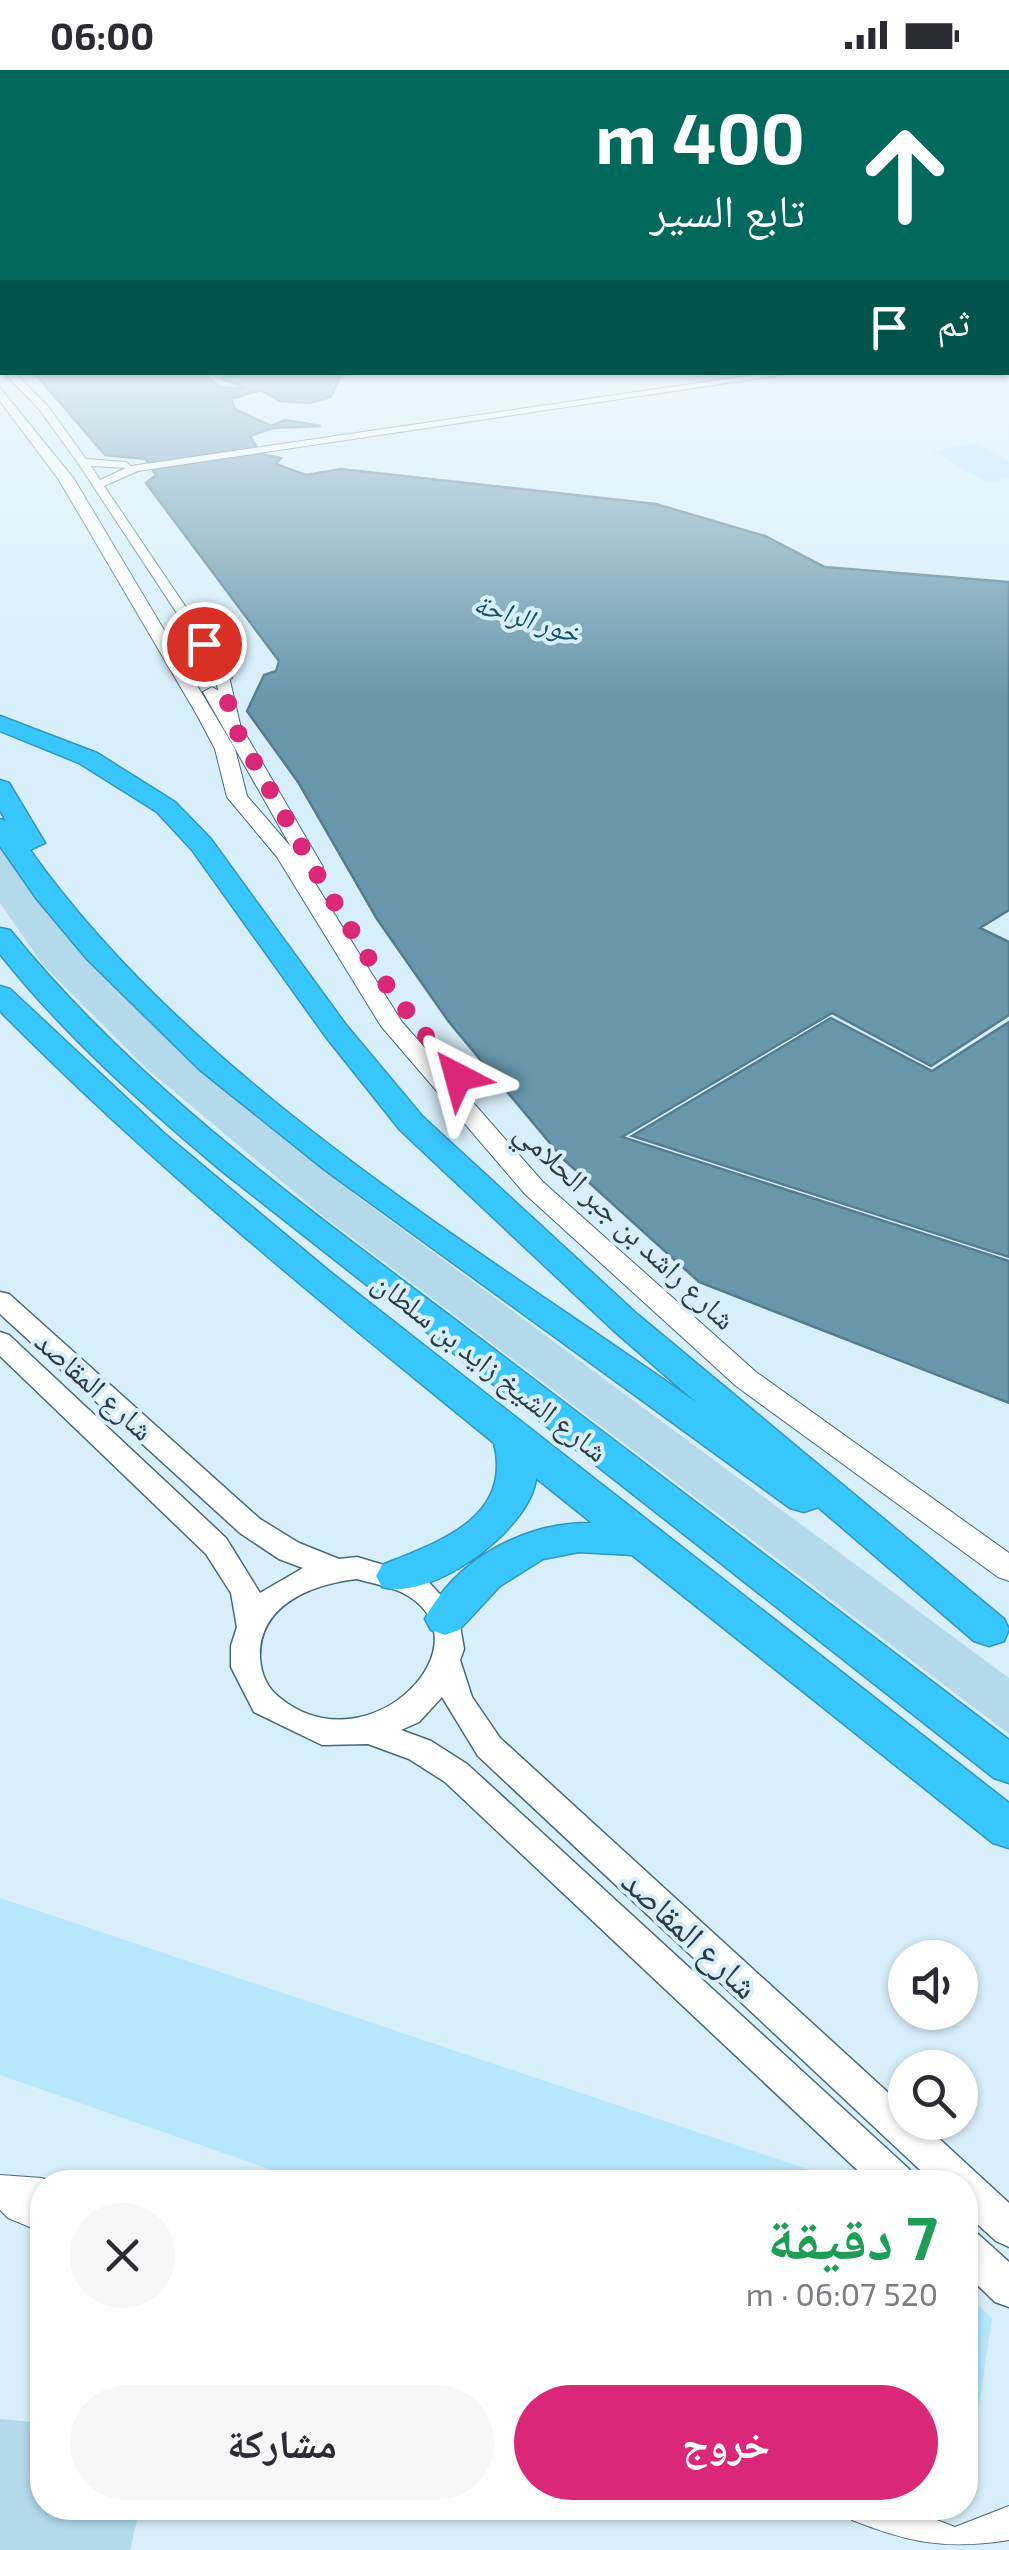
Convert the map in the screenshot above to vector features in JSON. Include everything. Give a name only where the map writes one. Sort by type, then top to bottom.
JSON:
[{"type":"highway","points":[[0,722],[88,758],[166,807],[201,844],[272,946],[411,1124],[625,1322],[999,1637]]},
{"type":"highway","points":[[0,788],[42,858],[200,1056]]},
{"type":"highway","points":[[0,827],[54,904],[200,1056],[368,1187],[999,1637]]},
{"type":"highway","name":"شارع الشيخ زايد بن سلطان","points":[[0,936],[56,1000],[163,1107],[270,1196],[1009,1766]]},
{"type":"highway","points":[[0,996],[169,1158],[511,1438],[1009,1829]]},
{"type":"highway","points":[[396,1576],[465,1546],[511,1503],[520,1463],[511,1438]]},
{"type":"highway","points":[[444,1619],[473,1582],[519,1552],[566,1539],[640,1540]]},
{"type":"main road","name":"شارع راشد بن جبر الحلامي","points":[[53,466],[87,513],[229,761],[236,796],[286,854],[394,1026],[463,1111],[534,1188],[746,1380],[1009,1569]]},
{"type":"main road","name":"شارع راشد بن جبر الحلامي","points":[[71,466],[233,724],[350,930],[401,1006],[481,1105],[552,1180],[657,1280],[760,1368],[880,1459],[1009,1546]]},
{"type":"main road","points":[[189,655],[212,676],[223,678]]},
{"type":"main road","points":[[229,761],[237,766],[248,792],[270,788]]},
{"type":"street","points":[[86,466],[223,678],[233,724]]},
{"type":"street","points":[[97,485],[133,466]]},
{"type":"street","name":"شارع المقاصد","points":[[0,1300],[250,1526],[289,1551],[336,1570]]},
{"type":"street","name":"شارع المقاصد","points":[[0,1341],[216,1546],[244,1592],[251,1625]]},
{"type":"street","points":[[336,1570],[396,1576],[430,1597],[450,1638],[448,1666],[427,1700],[410,1713],[366,1730],[312,1729],[267,1706],[253,1688],[245,1668],[251,1625],[261,1609],[285,1588],[336,1570]]},
{"type":"street","name":"شارع المقاصد","points":[[448,1666],[458,1701],[490,1747],[946,2170]]},
{"type":"street","name":"شارع المقاصد","points":[[366,1730],[420,1750],[456,1773],[883,2170]]},
{"type":"street","points":[[1,2190],[30,2192]]},
{"type":"street","points":[[1,2190],[19,2208],[30,2212]]},
{"type":"street","points":[[978,2200],[1009,2228]]},
{"type":"street","points":[[978,2259],[1009,2288]]},
{"type":"street","points":[[893,2520],[957,2547],[1009,2523]]},
{"type":"shaded area","points":[[957,466],[1009,466],[1009,478],[988,483]]},
{"type":"shaded area","points":[[0,843],[77,949],[180,1048],[357,1196],[1009,1678],[1009,1734],[323,1216],[147,1069],[42,964],[0,903]]},
{"type":"shaded area","points":[[0,1898],[808,2170],[272,2170],[0,2075]]},
{"type":"shaded area","points":[[978,2305],[992,2318],[978,2412]]},
{"type":"shaded area","points":[[0,2419],[30,2422],[30,2520],[137,2520],[130,2550],[0,2550]]},
{"type":"water","name":"خور الراحة","points":[[150,466],[281,466],[306,475],[341,469],[656,504],[765,536],[825,567],[1009,582],[1009,910],[980,928],[1009,942],[1009,1015],[931,1066],[832,1013],[622,1137],[1009,1261],[1009,1403],[699,1282],[564,1160],[449,1022],[377,919],[298,782],[247,711],[264,675],[276,671],[279,661],[146,483],[156,475]]},
{"type":"water","points":[[831,1018],[932,1071],[1009,1022],[1009,1257],[632,1136]]},
{"type":"route","points":[[204,644],[220,668],[233,724],[317,874],[379,975],[458,1077]]}]
